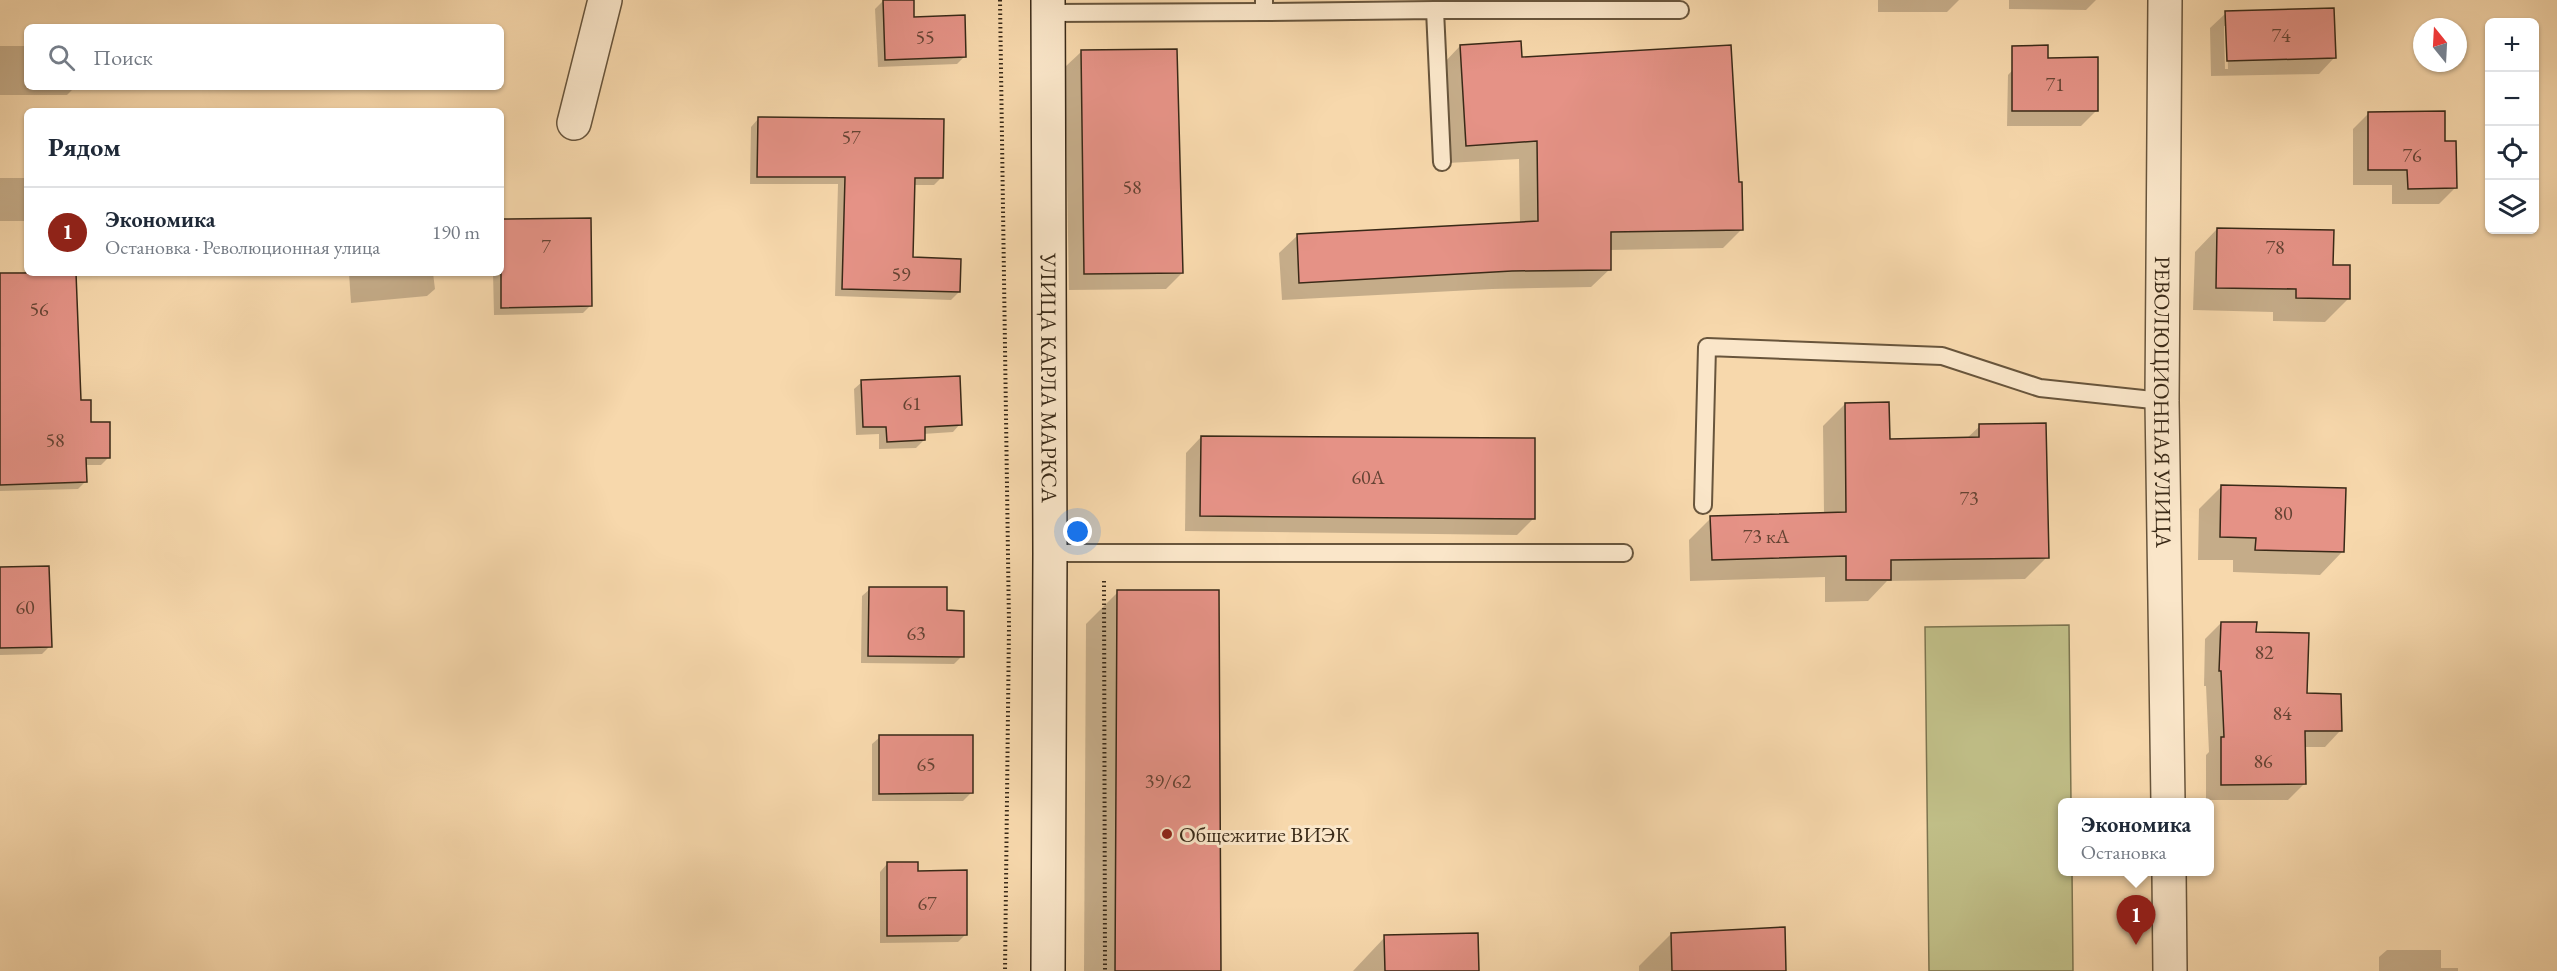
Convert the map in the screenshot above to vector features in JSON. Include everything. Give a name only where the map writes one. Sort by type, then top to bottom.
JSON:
[{"type":"street","points":[[574,123],[605,0]]},
{"type":"street","name":"РЕВОЛЮЦИОННАЯ УЛИЦА","points":[[2165,0],[2162,401],[2168,798]]},
{"type":"street","name":"УЛИЦА КАРЛА МАРКСА","points":[[1048,6],[1050,553],[1048,971]]},
{"type":"street","points":[[2169,876],[2170,971]]},
{"type":"lane","points":[[1048,6],[1264,6],[1435,10],[1460,5],[1493,5],[1680,10]]},
{"type":"lane","points":[[1435,10],[1442,162]]},
{"type":"lane","points":[[1703,505],[1707,347],[1942,356],[2040,388],[2162,401]]},
{"type":"lane","points":[[1050,553],[1624,553]]},
{"type":"path","points":[[1000,0],[1009,625],[1005,971]]},
{"type":"shaded area","points":[[2069,625],[2071,798],[2058,798],[2058,876],[2072,876],[2073,971],[1929,971],[1925,627]]},
{"type":"building","points":[[883,0],[914,0],[914,17],[965,15],[966,57],[885,60]]},
{"type":"building","points":[[2334,8],[2336,58],[2227,61],[2225,11]]},
{"type":"building","points":[[1521,41],[1522,57],[1731,45],[1739,182],[1742,182],[1743,230],[1611,232],[1611,270],[1512,271],[1299,283],[1297,234],[1538,221],[1537,141],[1466,146],[1460,45]]},
{"type":"building","points":[[2048,45],[2048,58],[2098,57],[2098,111],[2012,111],[2012,46]]},
{"type":"building","points":[[1177,49],[1183,273],[1084,274],[1081,50]]},
{"type":"building","points":[[2445,111],[2445,141],[2456,141],[2457,188],[2408,189],[2407,170],[2368,170],[2368,112]]},
{"type":"building","points":[[758,117],[944,119],[943,178],[915,178],[913,257],[961,259],[960,292],[842,289],[845,177],[757,177]]},
{"type":"building","points":[[591,218],[592,306],[501,308],[501,276],[504,276],[504,219]]},
{"type":"building","points":[[2217,228],[2334,230],[2333,265],[2350,265],[2350,299],[2296,298],[2296,289],[2216,288]]},
{"type":"building","points":[[0,273],[24,273],[24,276],[76,276],[81,400],[91,400],[91,422],[110,422],[110,458],[86,458],[87,482],[0,485]]},
{"type":"building","points":[[960,376],[962,425],[925,427],[925,440],[887,442],[886,427],[863,427],[861,380]]},
{"type":"building","points":[[1889,402],[1890,439],[1979,437],[1979,424],[2046,423],[2049,558],[1891,560],[1891,580],[1846,580],[1846,556],[1712,560],[1710,516],[1846,512],[1845,403]]},
{"type":"building","points":[[1201,436],[1535,438],[1535,519],[1200,516]]},
{"type":"building","points":[[2221,485],[2346,488],[2344,552],[2255,550],[2256,538],[2220,537]]},
{"type":"building","points":[[49,566],[52,647],[0,648],[0,567]]},
{"type":"building","points":[[869,587],[947,587],[947,610],[964,611],[964,657],[868,656]]},
{"type":"building","points":[[1117,590],[1219,590],[1221,971],[1115,971]]},
{"type":"building","points":[[2221,622],[2257,622],[2256,632],[2309,633],[2307,693],[2341,694],[2342,731],[2305,731],[2306,784],[2221,785],[2221,737],[2224,737],[2221,671],[2219,671]]},
{"type":"building","points":[[879,735],[973,735],[973,793],[879,794]]},
{"type":"building","points":[[887,862],[918,862],[918,871],[967,870],[967,935],[887,936]]},
{"type":"building","points":[[1785,927],[1786,971],[1672,971],[1671,933]]},
{"type":"building","points":[[1478,933],[1479,971],[1385,971],[1384,935]]},
{"type":"place","name":"Общежитие ВИЭК","points":[[1167,834]]},
{"type":"place","name":"Экономика","points":[[2136,945]]}]
